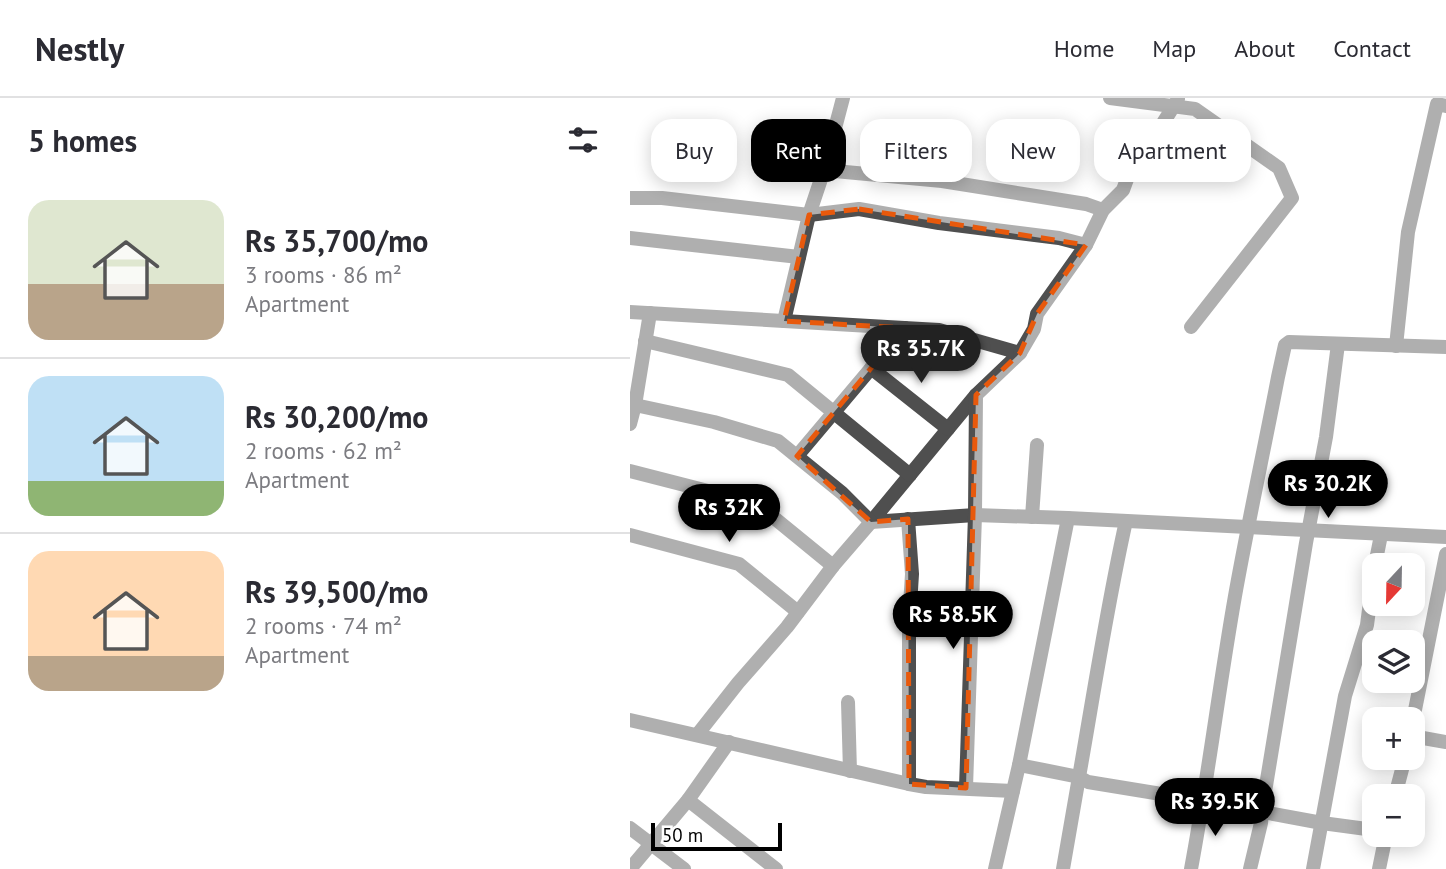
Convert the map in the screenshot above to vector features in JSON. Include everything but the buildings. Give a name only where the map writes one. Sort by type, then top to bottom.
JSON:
[{"type":"street","points":[[837,119],[843,98]]},
{"type":"street","points":[[1110,98],[1176,102],[1195,109],[1279,168],[1292,198],[1192,327]]},
{"type":"street","points":[[697,735],[976,395],[1020,353],[1034,329],[1037,314],[1086,245],[1103,210],[1123,190],[1134,160],[1145,152],[1176,102]]},
{"type":"street","points":[[1396,346],[1408,232],[1437,104],[1446,106]]},
{"type":"street","points":[[846,172],[942,181],[1086,204],[1103,210]]},
{"type":"street","points":[[784,321],[809,215],[820,182]]},
{"type":"street","points":[[630,198],[662,198],[809,215],[859,209],[939,223],[1059,238],[1086,245]]},
{"type":"street","points":[[630,238],[799,257]]},
{"type":"street","points":[[630,312],[939,330],[1020,353]]},
{"type":"street","points":[[630,424],[650,313]]},
{"type":"street","points":[[797,456],[905,328]]},
{"type":"street","points":[[645,341],[788,375],[910,475]]},
{"type":"street","points":[[1191,869],[1235,597],[1285,345],[1289,342],[1446,347]]},
{"type":"street","points":[[1250,869],[1261,823],[1308,530],[1326,437],[1338,344]]},
{"type":"street","points":[[871,368],[948,429]]},
{"type":"street","points":[[966,788],[976,395]]},
{"type":"street","points":[[635,405],[755,433],[778,441],[842,493],[871,522],[975,515],[1446,537]]},
{"type":"street","points":[[1032,517],[1037,445]]},
{"type":"street","points":[[630,471],[743,500],[762,508],[833,566]]},
{"type":"street","points":[[995,869],[1019,765],[1068,518]]},
{"type":"street","points":[[908,519],[912,574],[909,621],[909,784]]},
{"type":"street","points":[[1063,869],[1125,521]]},
{"type":"street","points":[[630,535],[739,564],[798,612]]},
{"type":"street","points":[[1377,553],[1381,535]]},
{"type":"street","points":[[1416,707],[1446,554]]},
{"type":"street","points":[[1313,869],[1345,696],[1368,616]]},
{"type":"street","points":[[848,702],[850,771]]},
{"type":"street","points":[[630,720],[909,784],[1013,791]]},
{"type":"street","points":[[1425,738],[1446,741]]},
{"type":"street","points":[[630,869],[688,800],[729,743]]},
{"type":"street","points":[[1019,765],[1079,777],[1088,782],[1362,828]]},
{"type":"street","points":[[688,800],[774,868]]},
{"type":"street","points":[[630,828],[684,869]]},
{"type":"street","points":[[1379,869],[1384,847]]},
{"type":"highlighted area","points":[[859,209],[1086,245],[1037,314],[1020,353],[976,395],[966,788],[909,784],[908,519],[871,522],[797,456],[905,328],[784,321],[809,215]]}]
